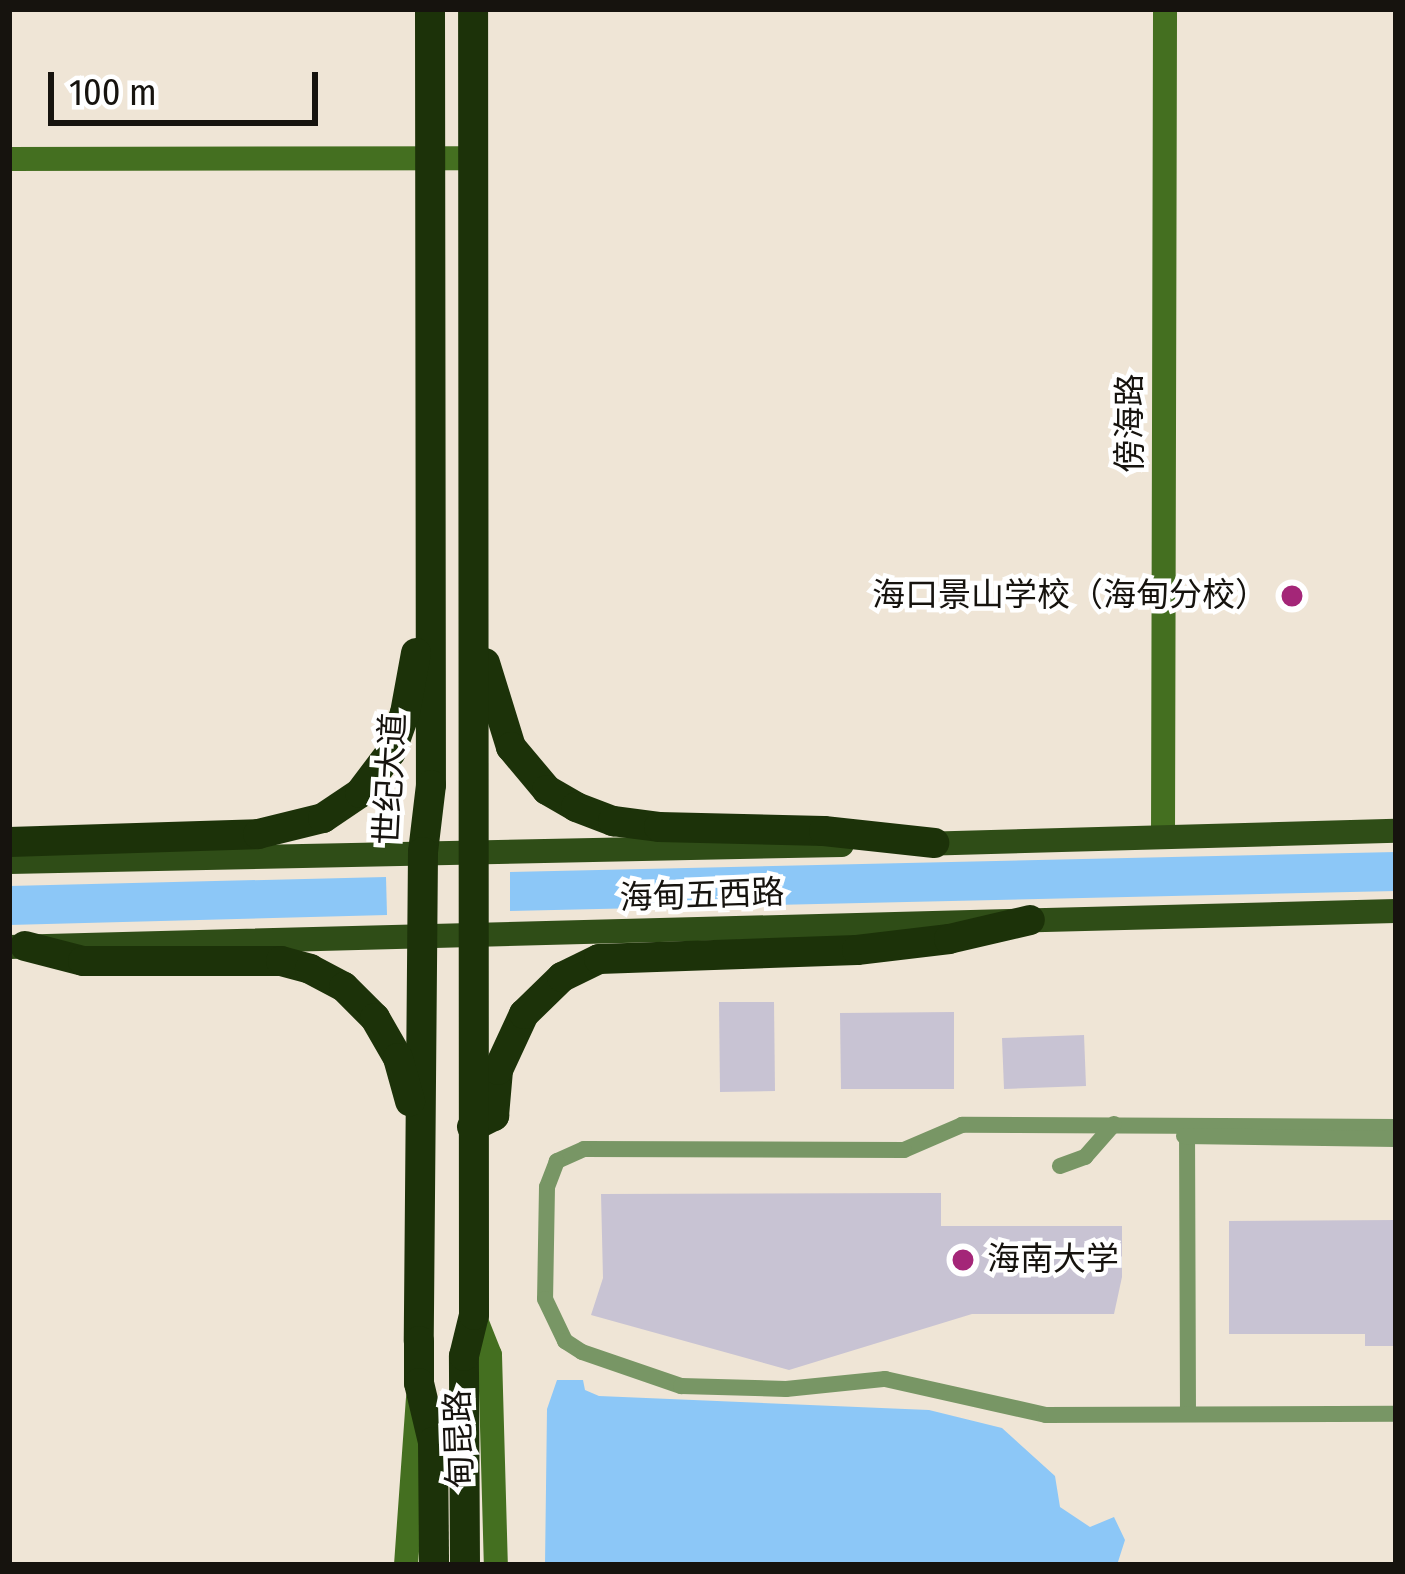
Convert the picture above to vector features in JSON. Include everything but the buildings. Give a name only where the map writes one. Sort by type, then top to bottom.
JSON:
[{"type":"highway","name":"世纪大道","points":[[430,9],[431,785],[423,852],[419,1384],[433,1442],[450,1558]]},
{"type":"highway","name":"世纪大道","points":[[450,1558],[464,1356],[474,1315],[470,852],[473,9]]},
{"type":"highway","points":[[9,842],[258,834],[336,812],[369,785],[398,738],[430,582]]},
{"type":"highway","points":[[472,594],[482,614],[488,680],[511,747],[547,790],[577,807],[613,820],[659,826],[824,830],[934,843]]},
{"type":"highway","points":[[472,1127],[494,1116],[498,1070],[524,1014],[547,988],[598,959],[857,950],[949,939],[1030,920]]},
{"type":"highway","points":[[17,947],[127,964],[280,961],[321,974],[344,987],[375,1018],[398,1058],[409,1100],[420,1115]]},
{"type":"main road","name":"海甸五西路","points":[[9,862],[1396,831]]},
{"type":"main road","name":"海甸五西路","points":[[17,947],[1396,911]]},
{"type":"street","name":"傍海路","points":[[1165,9],[1168,837]]},
{"type":"street","name":"傍海路","points":[[1168,837],[1175,9]]},
{"type":"street","points":[[9,159],[429,164]]},
{"type":"street","points":[[9,169],[472,163]]},
{"type":"street","points":[[1191,1132],[1396,1127]]},
{"type":"street","points":[[1060,1166],[1084,1156],[1109,1129]]},
{"type":"street","points":[[1396,1139],[1109,1129],[962,1134],[904,1156],[584,1158],[565,1168],[556,1188],[554,1299],[570,1334],[682,1378],[787,1382],[881,1372],[1046,1407],[1396,1414]]},
{"type":"street","points":[[1190,1409],[1191,1132]]},
{"type":"street","name":"甸昆路","points":[[474,1315],[490,1355],[496,1565]]},
{"type":"street","name":"甸昆路","points":[[406,1565],[419,1384]]},
{"type":"street","points":[[1190,1409],[1396,1404]]},
{"type":"water","points":[[1396,852],[1396,891],[510,911],[510,872]]},
{"type":"water","points":[[386,877],[387,915],[9,925],[9,886]]},
{"type":"water","points":[[557,1380],[583,1380],[585,1390],[599,1396],[929,1410],[1002,1428],[1055,1476],[1060,1507],[1090,1527],[1114,1517],[1125,1540],[1117,1565],[545,1565],[547,1409]]},
{"type":"place","name":"海口景山学校（海甸分校）","points":[[1292,596]]},
{"type":"place","name":"海南大学","points":[[963,1260]]}]
